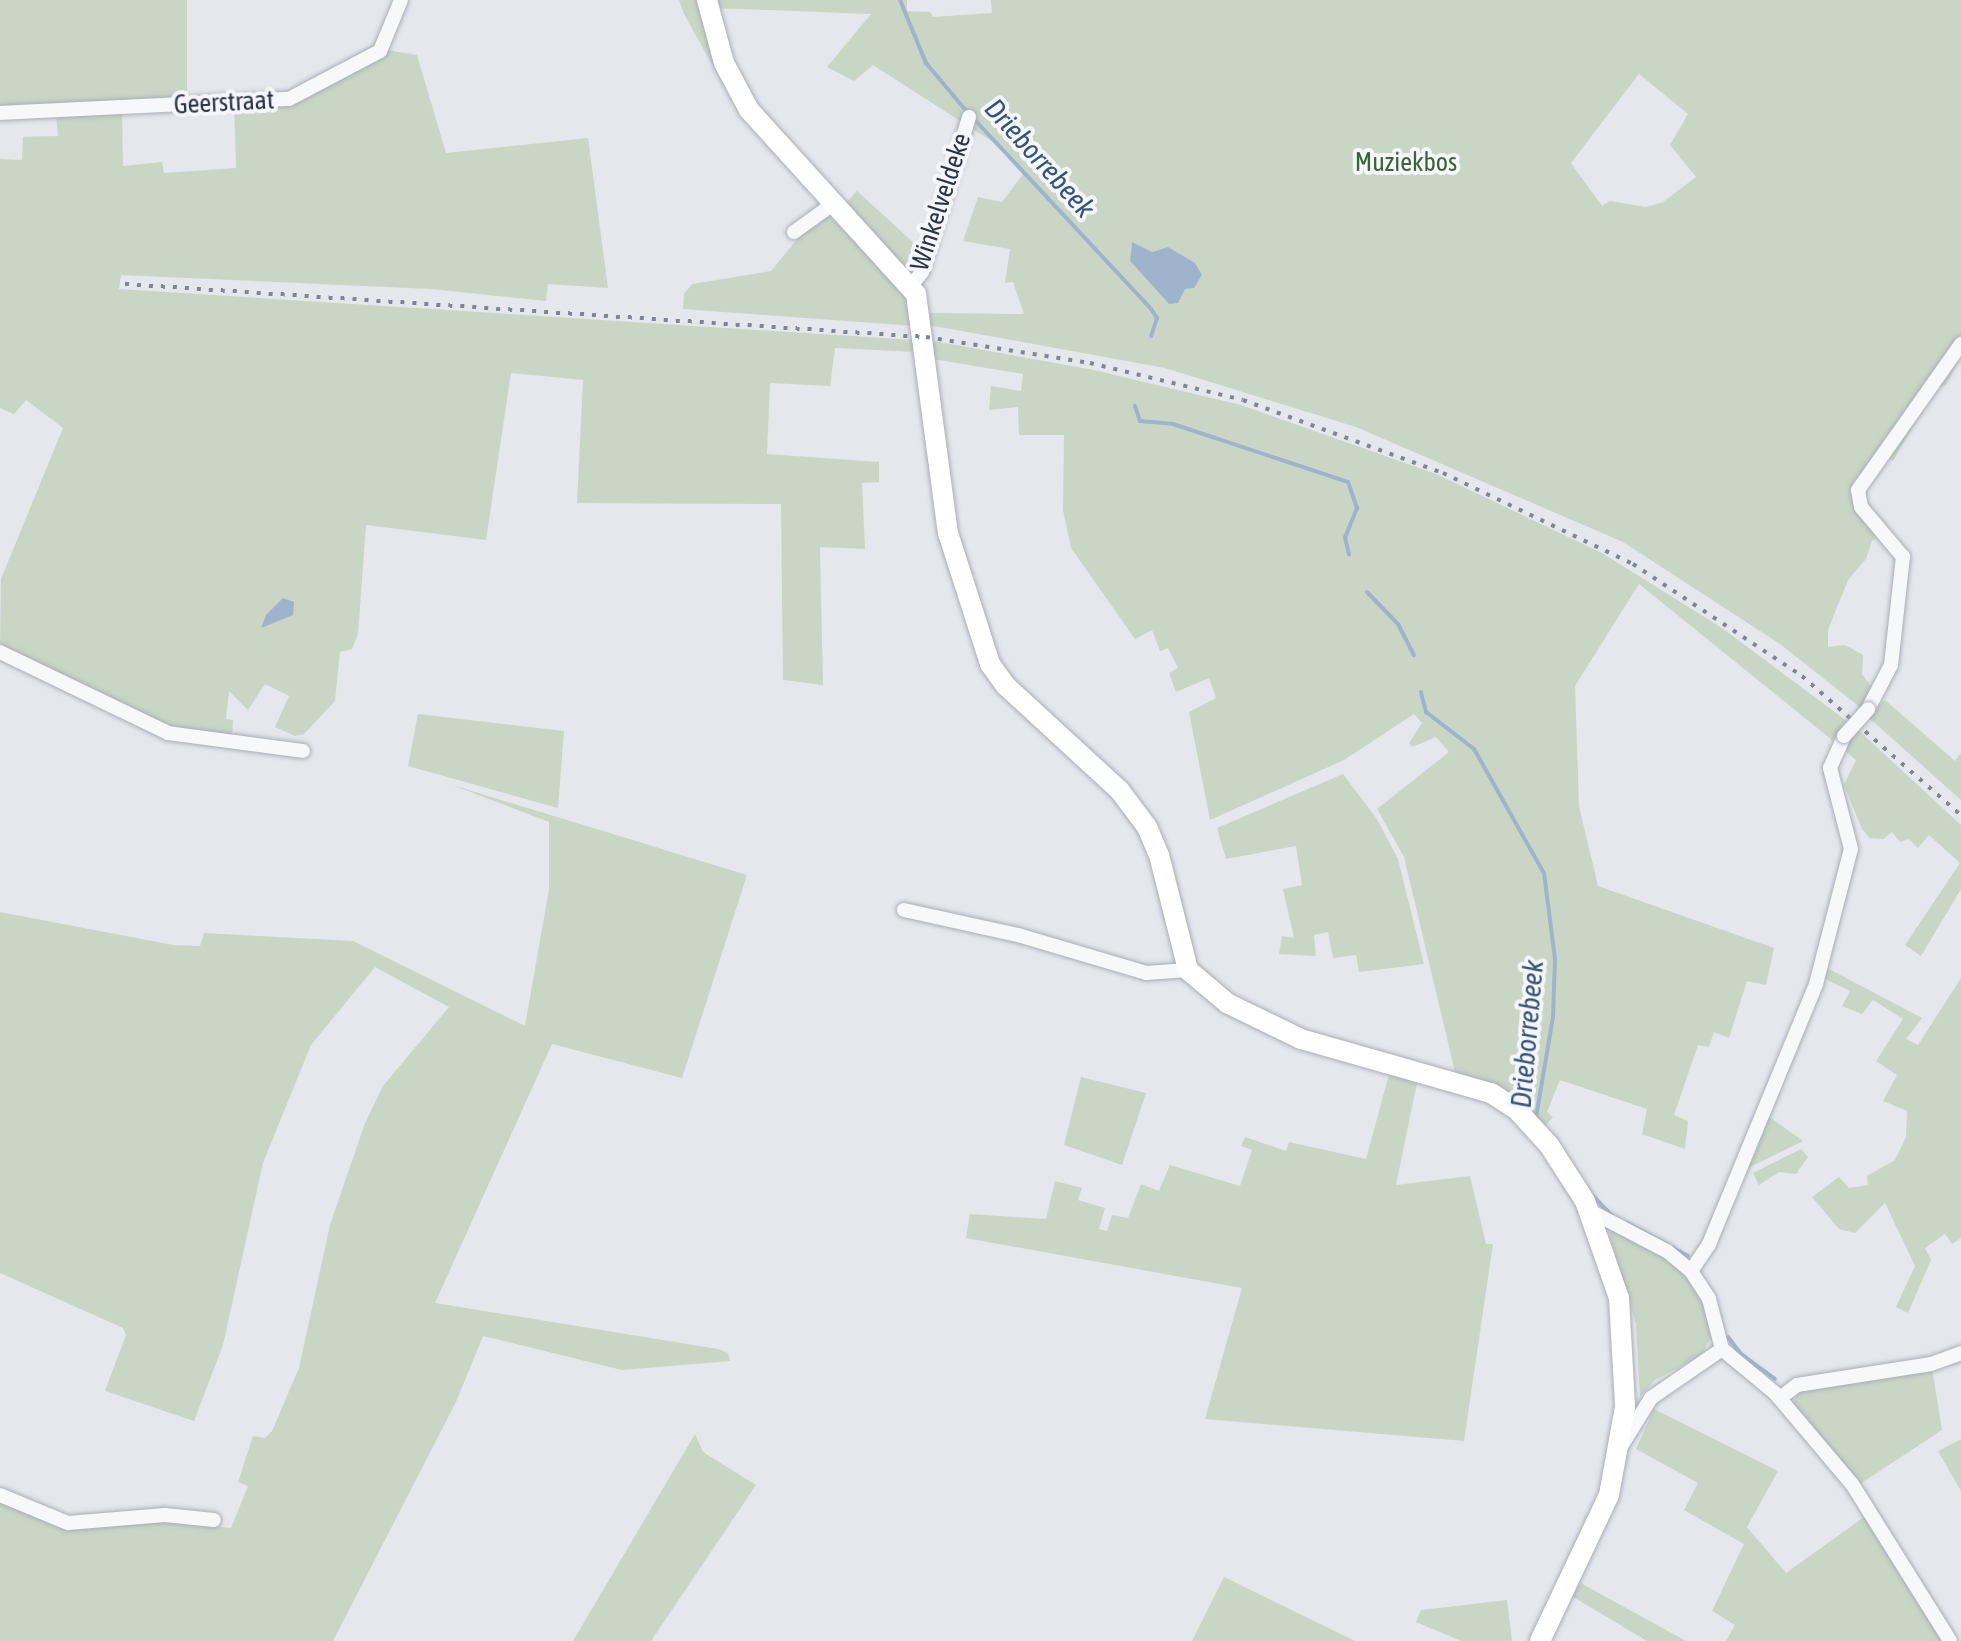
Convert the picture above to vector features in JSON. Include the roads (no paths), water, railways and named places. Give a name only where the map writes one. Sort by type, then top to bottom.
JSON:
[{"type":"main road","points":[[707,0],[724,63],[749,110],[911,286],[919,301],[921,349],[952,551],[990,664],[1006,686],[1120,791],[1147,827],[1159,855],[1188,970],[1227,1003],[1301,1039],[1455,1079],[1506,1101],[1549,1145],[1590,1211],[1623,1321],[1625,1407],[1620,1448],[1609,1495],[1540,1641]]},
{"type":"street","name":"Geerstraat","points":[[0,113],[289,99],[380,51],[401,0]]},
{"type":"street","name":"Winkelveldeke","points":[[911,286],[922,272],[969,117]]},
{"type":"street","points":[[794,232],[833,204]]},
{"type":"street","points":[[1691,1271],[1720,1219],[1816,984],[1851,849],[1830,768],[1844,736],[1881,691],[1892,655],[1903,557],[1895,541],[1861,507],[1858,490],[1961,344]]},
{"type":"street","points":[[0,652],[168,733],[303,751]]},
{"type":"street","points":[[904,910],[1018,935],[1146,973],[1188,970]]},
{"type":"street","points":[[1590,1211],[1667,1251],[1691,1271],[1709,1299],[1722,1349],[1780,1398],[1863,1499],[1950,1641]]},
{"type":"street","points":[[1620,1448],[1651,1398],[1722,1349]]},
{"type":"street","points":[[1780,1398],[1797,1385],[1931,1364],[1961,1353]]},
{"type":"street","points":[[0,1495],[68,1523],[165,1515],[214,1520]]},
{"type":"water","points":[[1132,242],[1152,252],[1168,247],[1195,263],[1202,275],[1194,288],[1185,289],[1178,303],[1169,304],[1130,261]]},
{"type":"water","points":[[283,598],[294,602],[293,615],[261,628],[266,615]]},
{"type":"waterway","name":"Drieborrebeek","points":[[900,0],[926,63],[968,113]]},
{"type":"waterway","name":"Drieborrebeek","points":[[974,119],[1151,309],[1157,318],[1151,336]]},
{"type":"waterway","name":"Drieborrebeek","points":[[1135,406],[1140,421],[1173,424],[1348,482],[1357,508],[1345,537],[1349,555]]},
{"type":"waterway","name":"Drieborrebeek","points":[[1367,592],[1398,624],[1414,655]]},
{"type":"waterway","name":"Drieborrebeek","points":[[1421,692],[1426,712],[1474,749],[1544,873],[1555,959],[1553,1017],[1536,1118]]},
{"type":"waterway","name":"Drieborrebeek","points":[[1593,1196],[1612,1216]]},
{"type":"waterway","name":"Drieborrebeek","points":[[1627,1223],[1688,1256]]},
{"type":"waterway","name":"Drieborrebeek","points":[[1728,1337],[1741,1354],[1775,1379]]},
{"type":"railway","points":[[125,284],[926,337],[1090,363],[1243,400],[1443,473],[1633,564],[1802,676],[1961,815]]},
{"type":"park label","name":"Muziekbos","points":[[1406,163]]}]
